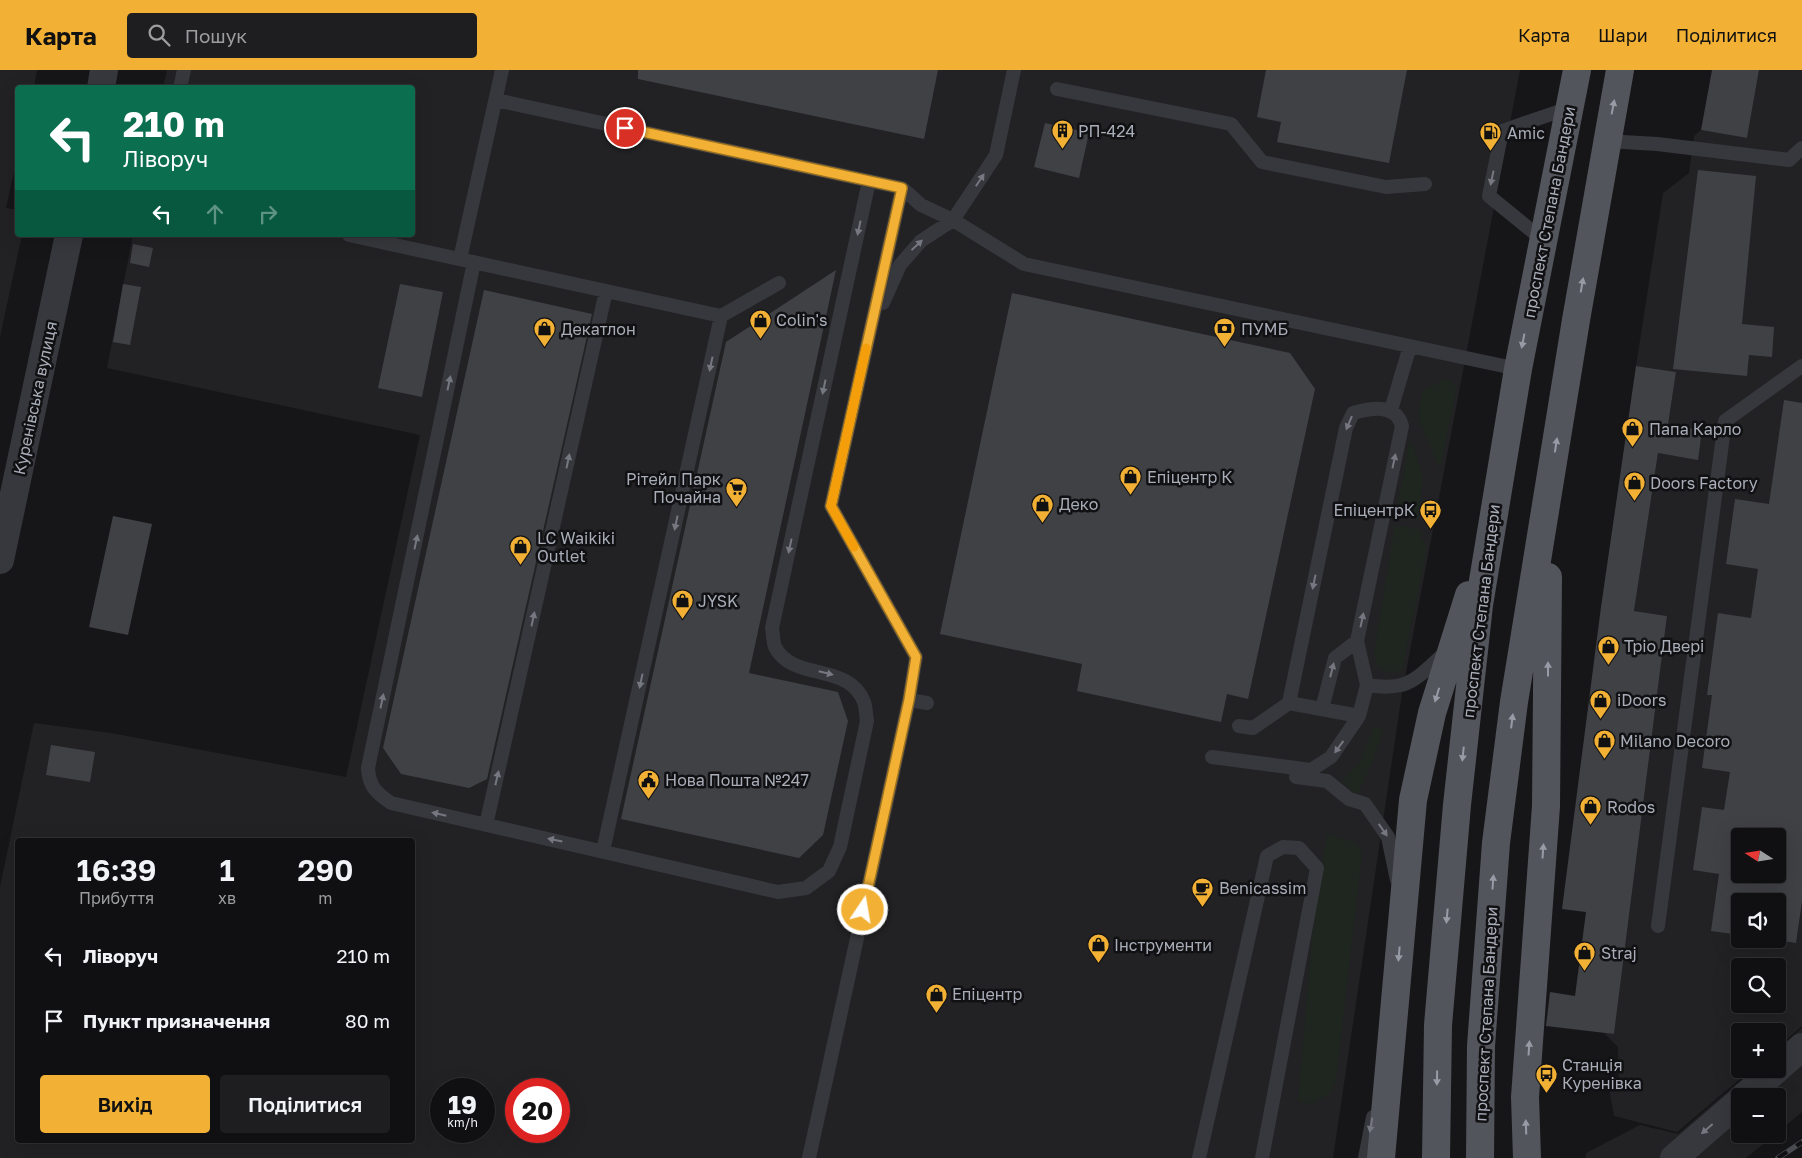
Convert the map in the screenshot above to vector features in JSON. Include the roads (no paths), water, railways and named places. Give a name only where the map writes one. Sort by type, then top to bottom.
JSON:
[{"type":"main road","name":"проспект Степана Бандери","points":[[1436,1158],[1439,1015],[1457,805],[1490,532],[1518,369],[1577,70]]},
{"type":"main road","name":"проспект Степана Бандери","points":[[1480,1158],[1481,1046],[1496,843],[1514,702],[1606,141],[1620,70]]},
{"type":"main road","points":[[1527,1158],[1525,1096],[1546,806],[1548,493]]},
{"type":"main road","points":[[1381,1158],[1413,800],[1432,713],[1490,532]]},
{"type":"street","points":[[101,85],[104,70]]},
{"type":"street","name":"Куренівська вулиця","points":[[0,560],[69,237]]},
{"type":"street","points":[[1786,1061],[1802,1047]]},
{"type":"street","points":[[1754,1088],[1766,1078]]},
{"type":"street","points":[[1674,1158],[1731,1109]]},
{"type":"lane","points":[[181,85],[184,70]]},
{"type":"lane","points":[[502,70],[467,261],[368,768],[369,782],[378,795],[391,803],[778,892],[806,888],[829,871],[840,847],[867,721],[864,702],[854,685],[839,676],[800,667],[785,660],[775,646],[772,628],[869,181]]},
{"type":"lane","points":[[870,333],[900,265],[921,241],[953,220],[996,155],[1014,70]]},
{"type":"lane","points":[[1057,89],[1231,124],[1262,162],[1386,187],[1425,184]]},
{"type":"lane","points":[[496,100],[902,188],[921,205],[953,220],[1024,264],[1518,369]]},
{"type":"lane","points":[[1543,240],[1489,196],[1502,131],[1569,108]]},
{"type":"lane","points":[[1606,141],[1657,144],[1789,160],[1802,148]]},
{"type":"lane","points":[[809,1158],[909,700],[916,657],[831,506],[902,188]]},
{"type":"lane","points":[[358,237],[722,316],[779,283]]},
{"type":"lane","points":[[486,825],[606,291]]},
{"type":"lane","points":[[603,851],[722,316]]},
{"type":"lane","points":[[1391,410],[1410,346]]},
{"type":"lane","points":[[1658,926],[1725,421],[1802,366]]},
{"type":"lane","points":[[1238,726],[1253,728],[1289,703],[1346,428],[1354,414],[1376,408],[1391,410],[1400,417],[1402,426],[1357,641],[1366,685],[1359,716],[1331,757],[1311,770],[1212,757],[1270,773],[1328,781],[1349,799],[1365,804],[1388,837],[1403,907]]},
{"type":"lane","points":[[1322,709],[1335,658],[1357,641]]},
{"type":"lane","points":[[1366,685],[1388,688],[1408,685],[1452,648]]},
{"type":"lane","points":[[909,700],[927,703]]},
{"type":"lane","points":[[1289,703],[1359,716]]},
{"type":"lane","points":[[1199,1158],[1267,856],[1283,847],[1299,848],[1317,868],[1262,1158]]},
{"type":"lane","points":[[1365,1158],[1394,1008]]},
{"type":"railway","points":[[1778,1158],[1802,1142]]},
{"type":"place","name":"РП-424","points":[[1062,150]]},
{"type":"place","name":"Amic","points":[[1491,152]]},
{"type":"place","name":"Colin's","points":[[760,339]]},
{"type":"place","name":"Декатлон","points":[[545,348]]},
{"type":"place","name":"ПУМБ","points":[[1225,348]]},
{"type":"place","name":"Папа Карло","points":[[1633,448]]},
{"type":"place","name":"Епіцентр К","points":[[1131,496]]},
{"type":"place","name":"Doors Factory","points":[[1634,502]]},
{"type":"place","name":"Рітейл Парк Почайна","points":[[737,507]]},
{"type":"place","name":"Деко","points":[[1043,523]]},
{"type":"place","name":"ЕпіцентрК","points":[[1431,529]]},
{"type":"place","name":"LC Waikiki Outlet","points":[[521,566]]},
{"type":"place","name":"JYSK","points":[[682,620]]},
{"type":"place","name":"Тріо Двері","points":[[1608,665]]},
{"type":"place","name":"iDoors","points":[[1601,719]]},
{"type":"place","name":"Milano Decoro","points":[[1604,760]]},
{"type":"place","name":"Нова Пошта №247","points":[[649,799]]},
{"type":"place","name":"Rodos","points":[[1591,826]]},
{"type":"place","name":"Benicassim","points":[[1203,907]]},
{"type":"place","name":"Інструменти","points":[[1098,964]]},
{"type":"place","name":"Straj","points":[[1585,972]]},
{"type":"place","name":"Епіцентр","points":[[936,1013]]},
{"type":"place","name":"Станція Куренівка","points":[[1546,1093]]}]
